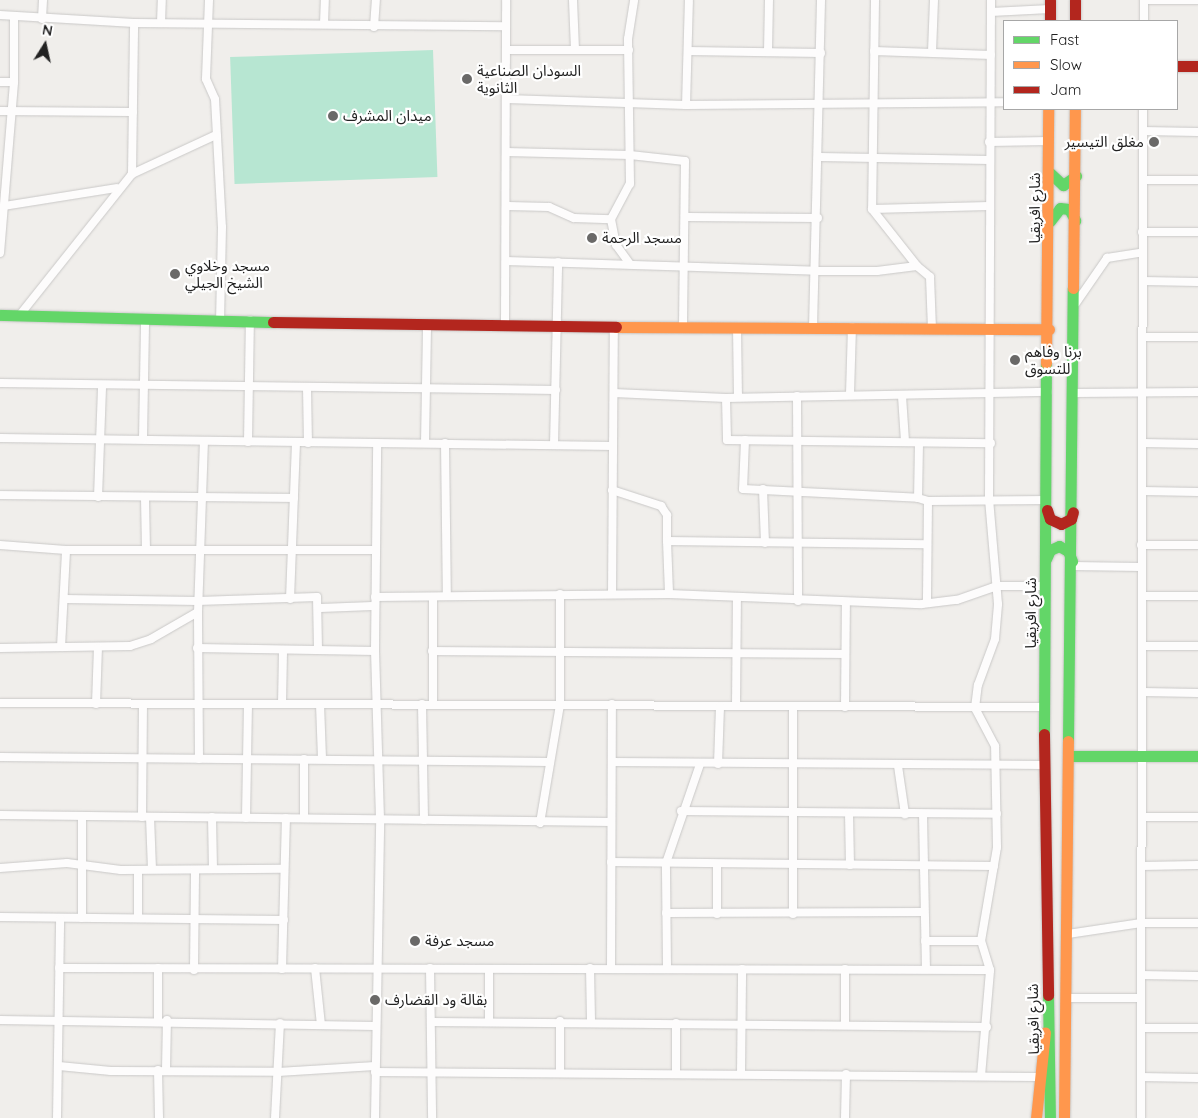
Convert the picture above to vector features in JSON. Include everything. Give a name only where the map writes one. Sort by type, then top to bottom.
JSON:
[{"type":"street","points":[[42,19],[43,0]]},
{"type":"street","points":[[161,23],[162,0]]},
{"type":"street","points":[[209,0],[206,79],[215,99],[222,227],[220,320]]},
{"type":"street","points":[[324,24],[325,0]]},
{"type":"street","points":[[374,27],[376,0]]},
{"type":"street","points":[[506,0],[508,206],[506,325]]},
{"type":"street","points":[[573,0],[575,50]]},
{"type":"street","points":[[630,264],[616,245],[611,219],[630,184],[632,104],[629,50],[634,0]]},
{"type":"street","points":[[686,105],[689,0]]},
{"type":"street","points":[[768,51],[769,0]]},
{"type":"street","points":[[813,328],[817,271],[820,157],[821,0]]},
{"type":"street","points":[[875,0],[872,209],[918,266],[930,277],[932,328]]},
{"type":"street","points":[[932,52],[934,0]]},
{"type":"street","points":[[981,1076],[987,1027],[990,970],[981,941],[994,866],[997,814],[995,766],[990,729],[975,708],[980,678],[995,639],[998,586],[989,500],[991,442],[988,390],[991,0]]},
{"type":"street","points":[[1075,0],[1075,20]]},
{"type":"street","points":[[1144,20],[1144,0],[1198,0]]},
{"type":"street","points":[[991,12],[1050,4],[1050,20]]},
{"type":"street","points":[[0,15],[134,23],[324,24],[374,27],[506,26]]},
{"type":"street","points":[[0,252],[4,206],[4,163],[12,112],[14,82],[14,16]]},
{"type":"street","points":[[132,174],[134,23]]},
{"type":"street","points":[[507,50],[629,50]]},
{"type":"street","points":[[688,51],[821,53]]},
{"type":"street","points":[[874,51],[991,55]]},
{"type":"street","points":[[1178,66],[1198,66]]},
{"type":"street","points":[[0,82],[14,82]]},
{"type":"street","points":[[507,99],[686,105],[1003,102]]},
{"type":"street","name":"شارع افريقيا","points":[[1048,110],[1050,222],[1044,765],[1050,1118]]},
{"type":"street","points":[[1064,1118],[1076,303],[1075,110]]},
{"type":"street","points":[[1141,1118],[1143,110]]},
{"type":"street","points":[[0,112],[133,112]]},
{"type":"street","points":[[1143,131],[1198,132]]},
{"type":"street","points":[[19,316],[119,187],[132,174],[216,135]]},
{"type":"street","points":[[989,142],[1049,141]]},
{"type":"street","points":[[506,152],[630,155],[685,161],[686,216],[683,326]]},
{"type":"street","points":[[820,157],[989,160]]},
{"type":"street","points":[[1050,174],[1063,185],[1076,176]]},
{"type":"street","points":[[1143,180],[1198,180]]},
{"type":"street","points":[[4,206],[119,187]]},
{"type":"street","points":[[508,206],[549,207],[574,218],[611,219]]},
{"type":"street","points":[[872,209],[989,206]]},
{"type":"street","points":[[1050,222],[1060,208],[1069,209],[1075,221]]},
{"type":"street","points":[[686,216],[818,218]]},
{"type":"street","points":[[1142,232],[1198,232]]},
{"type":"street","points":[[1076,303],[1107,258],[1143,252]]},
{"type":"street","points":[[506,261],[817,271],[877,271],[918,266]]},
{"type":"street","points":[[554,445],[558,262]]},
{"type":"street","points":[[1143,281],[1198,282]]},
{"type":"street","points":[[0,315],[427,326],[557,325],[614,327],[1049,329]]},
{"type":"street","points":[[143,439],[145,320]]},
{"type":"street","points":[[248,442],[251,386],[250,320]]},
{"type":"street","points":[[425,443],[427,326]]},
{"type":"street","points":[[612,594],[614,327]]},
{"type":"street","points":[[737,327],[738,396]]},
{"type":"street","points":[[850,394],[852,328]]},
{"type":"street","points":[[1143,336],[1198,337]]},
{"type":"street","points":[[0,383],[102,386],[556,390]]},
{"type":"street","points":[[98,497],[102,386]]},
{"type":"street","points":[[307,387],[308,443]]},
{"type":"street","points":[[614,393],[726,398],[738,396],[850,394],[902,396],[988,390],[1048,392]]},
{"type":"street","points":[[1075,393],[1198,392]]},
{"type":"street","points":[[797,396],[798,601]]},
{"type":"street","points":[[902,396],[905,441]]},
{"type":"street","points":[[726,398],[725,439],[905,441],[919,443],[991,442]]},
{"type":"street","points":[[0,438],[613,446]]},
{"type":"street","points":[[745,440],[743,489],[918,498],[928,501],[989,500],[1047,504],[1057,524],[1068,522],[1073,512]]},
{"type":"street","points":[[198,759],[197,648],[204,442]]},
{"type":"street","points":[[290,599],[296,443]]},
{"type":"street","points":[[375,1118],[375,1026],[380,819],[380,759],[375,651],[377,443]]},
{"type":"street","points":[[445,443],[447,596]]},
{"type":"street","points":[[918,498],[919,443]]},
{"type":"street","points":[[1143,444],[1198,444]]},
{"type":"street","points":[[763,489],[765,543]]},
{"type":"street","points":[[612,490],[660,506],[666,515],[669,594]]},
{"type":"street","points":[[1143,491],[1198,492]]},
{"type":"street","points":[[0,495],[202,499],[294,498]]},
{"type":"street","points":[[145,498],[146,548]]},
{"type":"street","points":[[927,604],[928,501]]},
{"type":"street","points":[[666,541],[927,544]]},
{"type":"street","points":[[1141,545],[1198,545]]},
{"type":"street","points":[[0,546],[66,550],[146,548],[199,550],[376,550]]},
{"type":"street","points":[[1046,561],[1050,550],[1059,546],[1068,551],[1072,564]]},
{"type":"street","points":[[61,647],[65,599],[66,550]]},
{"type":"street","points":[[1072,564],[1141,567]]},
{"type":"street","points":[[375,597],[669,594],[738,599],[927,604],[957,600],[998,586],[1046,586]]},
{"type":"street","points":[[540,822],[560,705],[560,594]]},
{"type":"street","points":[[1142,596],[1198,596]]},
{"type":"street","points":[[65,599],[198,601],[317,597],[318,650]]},
{"type":"street","points":[[433,597],[433,704]]},
{"type":"street","points":[[736,706],[738,599]]},
{"type":"street","points":[[845,707],[846,602]]},
{"type":"street","points":[[318,608],[375,606]]},
{"type":"street","points":[[0,648],[98,648],[141,643],[198,612]]},
{"type":"street","points":[[1143,646],[1198,646]]},
{"type":"street","points":[[96,704],[98,648]]},
{"type":"street","points":[[197,648],[375,651]]},
{"type":"street","points":[[282,650],[282,704]]},
{"type":"street","points":[[432,651],[845,654]]},
{"type":"street","points":[[1143,692],[1198,693]]},
{"type":"street","points":[[0,703],[143,705],[612,704],[793,708],[1045,707]]},
{"type":"street","points":[[246,818],[248,704]]},
{"type":"street","points":[[320,704],[322,759]]},
{"type":"street","points":[[422,704],[424,820]]},
{"type":"street","points":[[612,704],[612,968]]},
{"type":"street","points":[[143,705],[142,759],[152,869]]},
{"type":"street","points":[[718,764],[720,706]]},
{"type":"street","points":[[792,914],[793,708]]},
{"type":"street","points":[[0,756],[550,762]]},
{"type":"street","points":[[1070,756],[1198,756]]},
{"type":"street","points":[[304,759],[304,818]]},
{"type":"street","points":[[612,762],[793,766],[1044,765]]},
{"type":"street","points":[[667,967],[666,863],[681,811],[700,764]]},
{"type":"street","points":[[898,766],[905,814]]},
{"type":"street","points":[[681,811],[997,814]]},
{"type":"street","points":[[848,814],[850,865]]},
{"type":"street","points":[[923,814],[926,969]]},
{"type":"street","points":[[0,815],[611,822]]},
{"type":"street","points":[[82,816],[82,918]]},
{"type":"street","points":[[212,817],[214,870]]},
{"type":"street","points":[[1142,817],[1198,817]]},
{"type":"street","points":[[282,969],[286,818]]},
{"type":"street","points":[[611,862],[994,866]]},
{"type":"street","points":[[0,868],[82,864],[138,870],[284,869]]},
{"type":"street","points":[[717,864],[717,914]]},
{"type":"street","points":[[1141,866],[1198,865]]},
{"type":"street","points":[[138,870],[138,918]]},
{"type":"street","points":[[194,970],[195,870]]},
{"type":"street","points":[[666,913],[924,912]]},
{"type":"street","points":[[0,917],[284,920]]},
{"type":"street","points":[[57,1118],[60,919]]},
{"type":"street","points":[[1068,934],[1141,923],[1198,923]]},
{"type":"street","points":[[925,941],[981,941]]},
{"type":"street","points":[[58,968],[194,970],[667,967],[990,970]]},
{"type":"street","points":[[158,968],[162,1020],[162,1070],[159,1118]]},
{"type":"street","points":[[315,968],[321,1025]]},
{"type":"street","points":[[430,968],[433,1073],[432,1118]]},
{"type":"street","points":[[489,968],[490,1022]]},
{"type":"street","points":[[590,968],[591,1021]]},
{"type":"street","points":[[741,1073],[742,969]]},
{"type":"street","points":[[845,969],[845,1025]]},
{"type":"street","points":[[1141,975],[1198,976]]},
{"type":"street","points":[[1067,998],[1140,998]]},
{"type":"street","points":[[0,1020],[162,1020],[375,1026]]},
{"type":"street","points":[[560,1021],[560,1073]]},
{"type":"street","points":[[432,1022],[591,1021],[987,1027]]},
{"type":"street","points":[[275,1118],[280,1023]]},
{"type":"street","points":[[676,1023],[676,1073]]},
{"type":"street","points":[[1036,1118],[1038,1077],[1048,1023]]},
{"type":"street","points":[[1141,1028],[1198,1028]]},
{"type":"street","points":[[59,1066],[278,1072],[375,1069],[433,1073],[741,1073],[1038,1077]]},
{"type":"street","points":[[845,1118],[846,1074]]},
{"type":"street","points":[[1141,1077],[1198,1078]]},
{"type":"green space","name":"ميدان المشرف","points":[[433,50],[437,177],[235,184],[230,57]]},
{"type":"traffic: fast","points":[[1050,173],[1063,185],[1076,176]]},
{"type":"traffic: fast","points":[[1050,221],[1060,208],[1069,209],[1075,220]]},
{"type":"traffic: fast","points":[[1068,741],[1073,288]]},
{"type":"traffic: fast","points":[[0,315],[273,322]]},
{"type":"traffic: fast","points":[[1044,734],[1046,363]]},
{"type":"traffic: fast","points":[[1046,559],[1050,550],[1059,546],[1068,551],[1072,561]]},
{"type":"traffic: fast","points":[[1070,756],[1198,756]]},
{"type":"traffic: fast","points":[[1048,995],[1050,1118]]},
{"type":"traffic: slow","points":[[1046,363],[1048,110]]},
{"type":"traffic: slow","points":[[1073,288],[1075,110]]},
{"type":"traffic: slow","points":[[616,327],[1049,329]]},
{"type":"traffic: slow","points":[[1064,1118],[1068,741]]},
{"type":"traffic: slow","points":[[1036,1118],[1045,1032]]},
{"type":"traffic: jam","points":[[1050,0],[1050,20]]},
{"type":"traffic: jam","points":[[1075,0],[1075,20]]},
{"type":"traffic: jam","points":[[1178,66],[1198,66]]},
{"type":"traffic: jam","points":[[273,322],[616,327]]},
{"type":"traffic: jam","points":[[1047,510],[1050,519],[1061,524],[1071,519],[1073,512]]},
{"type":"traffic: jam","points":[[1044,734],[1048,995]]},
{"type":"place","name":"السودان الصناعية الثانوية","points":[[467,79]]},
{"type":"place","name":"ميدان المشرف","points":[[333,116]]},
{"type":"place","name":"مغلق التيسير","points":[[1154,142]]},
{"type":"place","name":"مسجد الرحمة","points":[[592,238]]},
{"type":"place","name":"مسجد وخلاوي الشيخ الجيلي","points":[[175,274]]},
{"type":"place","name":"برنا وفاهم للتسوق","points":[[1015,360]]},
{"type":"place","name":"مسجد عرفة","points":[[415,941]]},
{"type":"place","name":"بقالة ود القضارف","points":[[375,1000]]}]
